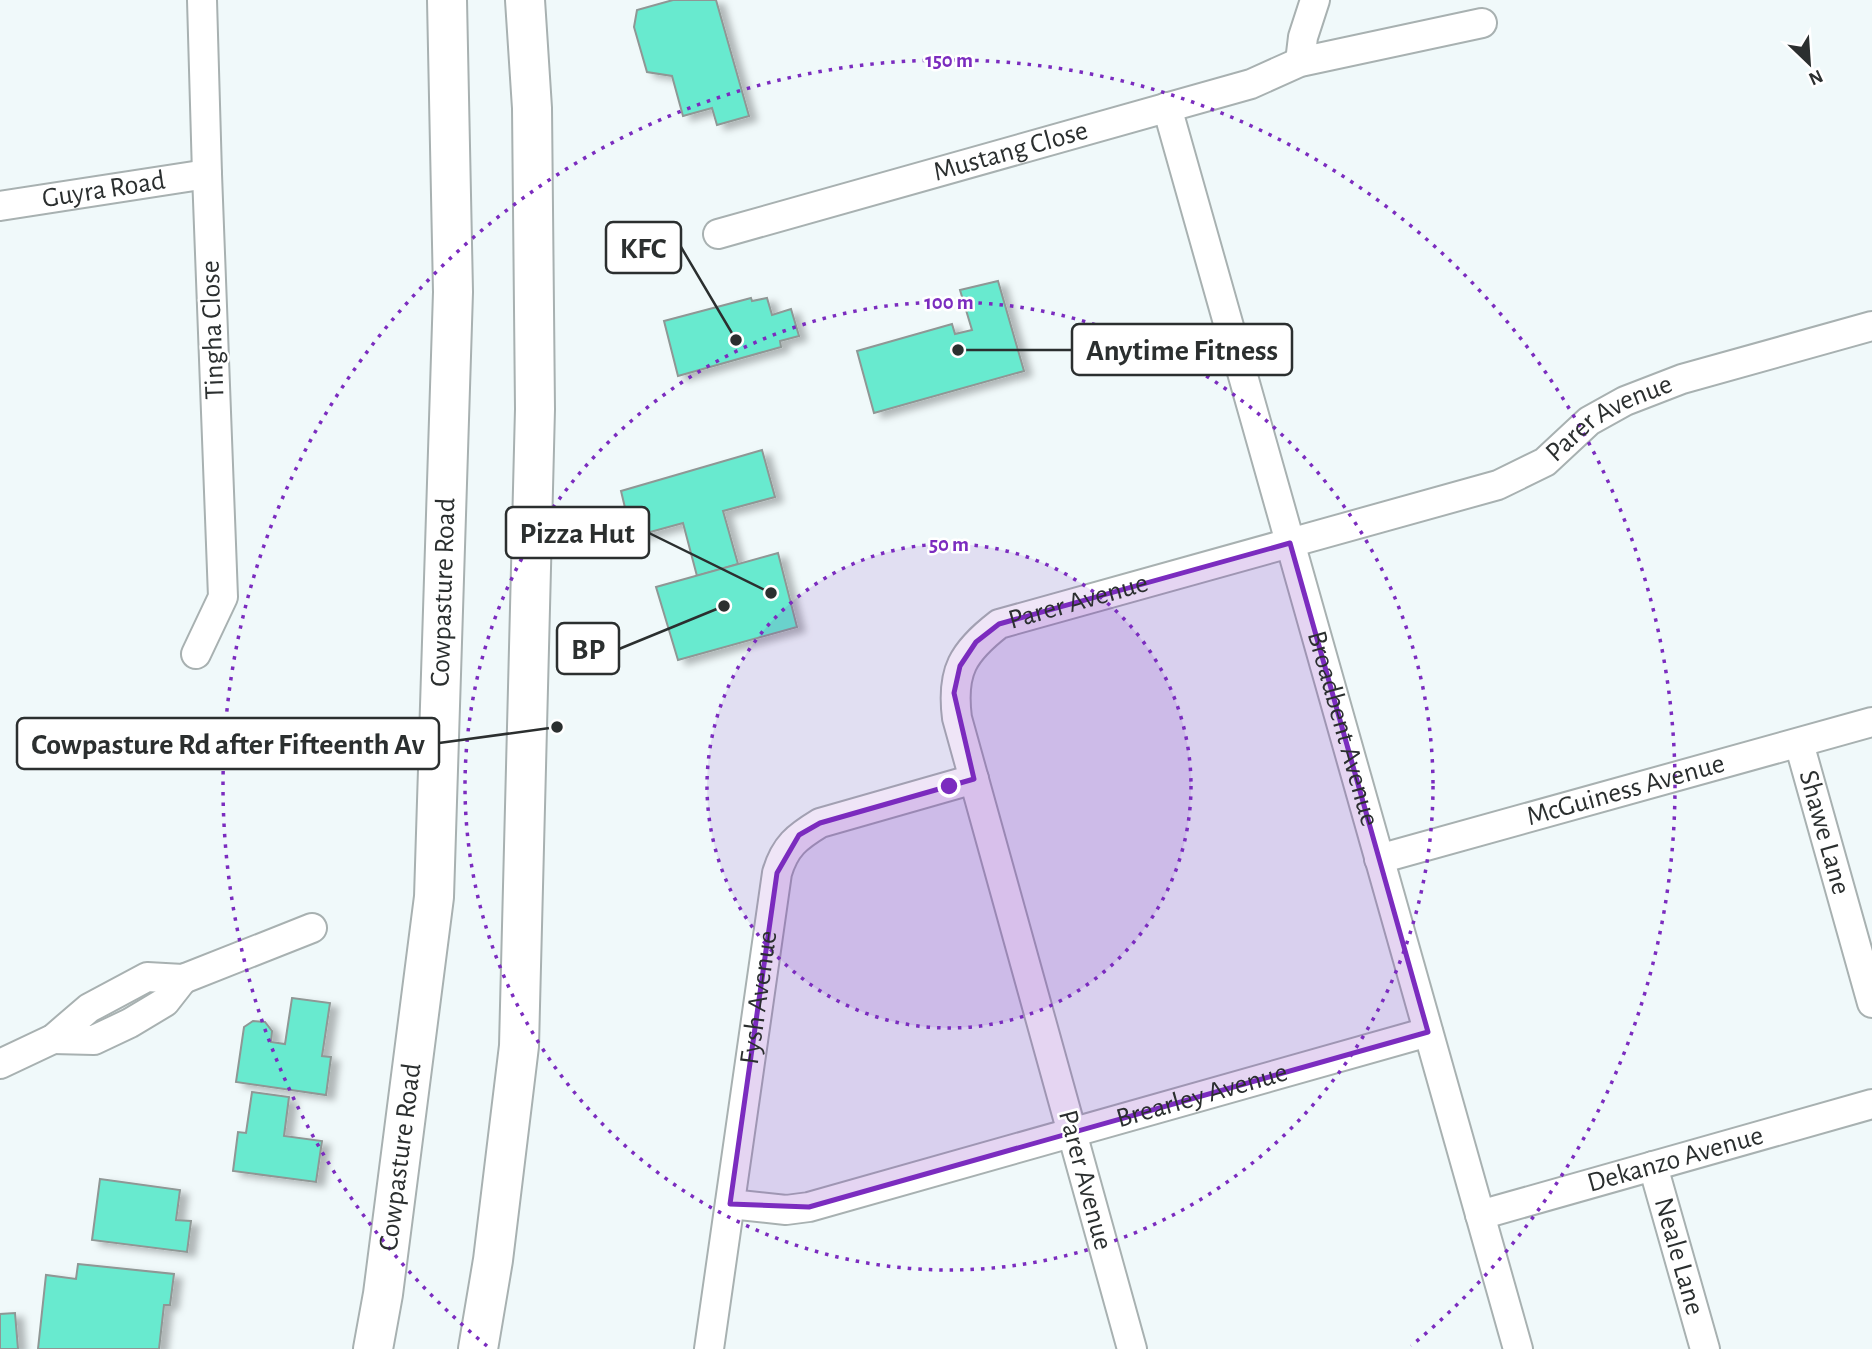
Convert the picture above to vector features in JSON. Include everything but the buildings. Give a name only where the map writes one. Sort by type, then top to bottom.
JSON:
[{"type":"main road","name":"Cowpasture Road","points":[[373,1349],[385,1280],[434,897],[453,292],[447,0]]},
{"type":"main road","points":[[478,1349],[493,1260],[519,1033],[535,409],[532,108],[525,0]]},
{"type":"street","name":"Tingha Close","points":[[196,654],[223,597],[206,174],[202,0]]},
{"type":"street","points":[[1300,62],[1303,37],[1315,0]]},
{"type":"street","name":"Mustang Close","points":[[718,233],[1251,83],[1300,62],[1482,23]]},
{"type":"street","name":"Broadbent Avenue","points":[[1167,107],[1518,1349]]},
{"type":"street","name":"Guyra Road","points":[[0,206],[206,174]]},
{"type":"street","name":"Parer Avenue","points":[[1132,1349],[957,718],[954,693],[960,666],[976,642],[999,624],[1497,485],[1545,462],[1589,421],[1625,401],[1682,379],[1872,326]]},
{"type":"street","name":"McGuiness Avenue","points":[[1379,859],[1872,722]]},
{"type":"street","name":"Shawe Lane","points":[[1799,743],[1872,1003]]},
{"type":"street","name":"Fysh Avenue","points":[[709,1349],[777,873],[782,856],[799,835],[820,823],[974,779]]},
{"type":"street","points":[[0,1064],[53,1039],[89,1008],[147,977],[183,979],[312,928]]},
{"type":"street","name":"Brearley Avenue","points":[[730,1204],[786,1210],[809,1208],[1429,1032]]},
{"type":"street","name":"Dekanzo Avenue","points":[[1480,1215],[1872,1104]]},
{"type":"street","name":"Neale Lane","points":[[1653,1166],[1705,1349]]},
{"type":"highlighted area","points":[[1290,543],[1428,1032],[809,1207],[730,1204],[777,873],[799,835],[820,823],[974,779],[954,693],[960,666],[976,642],[999,624]]},
{"type":"place","name":"KFC","points":[[736,340]]},
{"type":"place","name":"Anytime Fitness","points":[[958,350]]},
{"type":"place","name":"Pizza Hut","points":[[771,593]]},
{"type":"place","name":"BP","points":[[724,606]]},
{"type":"place","name":"Cowpasture Rd after Fifteenth Av","points":[[557,727]]}]
